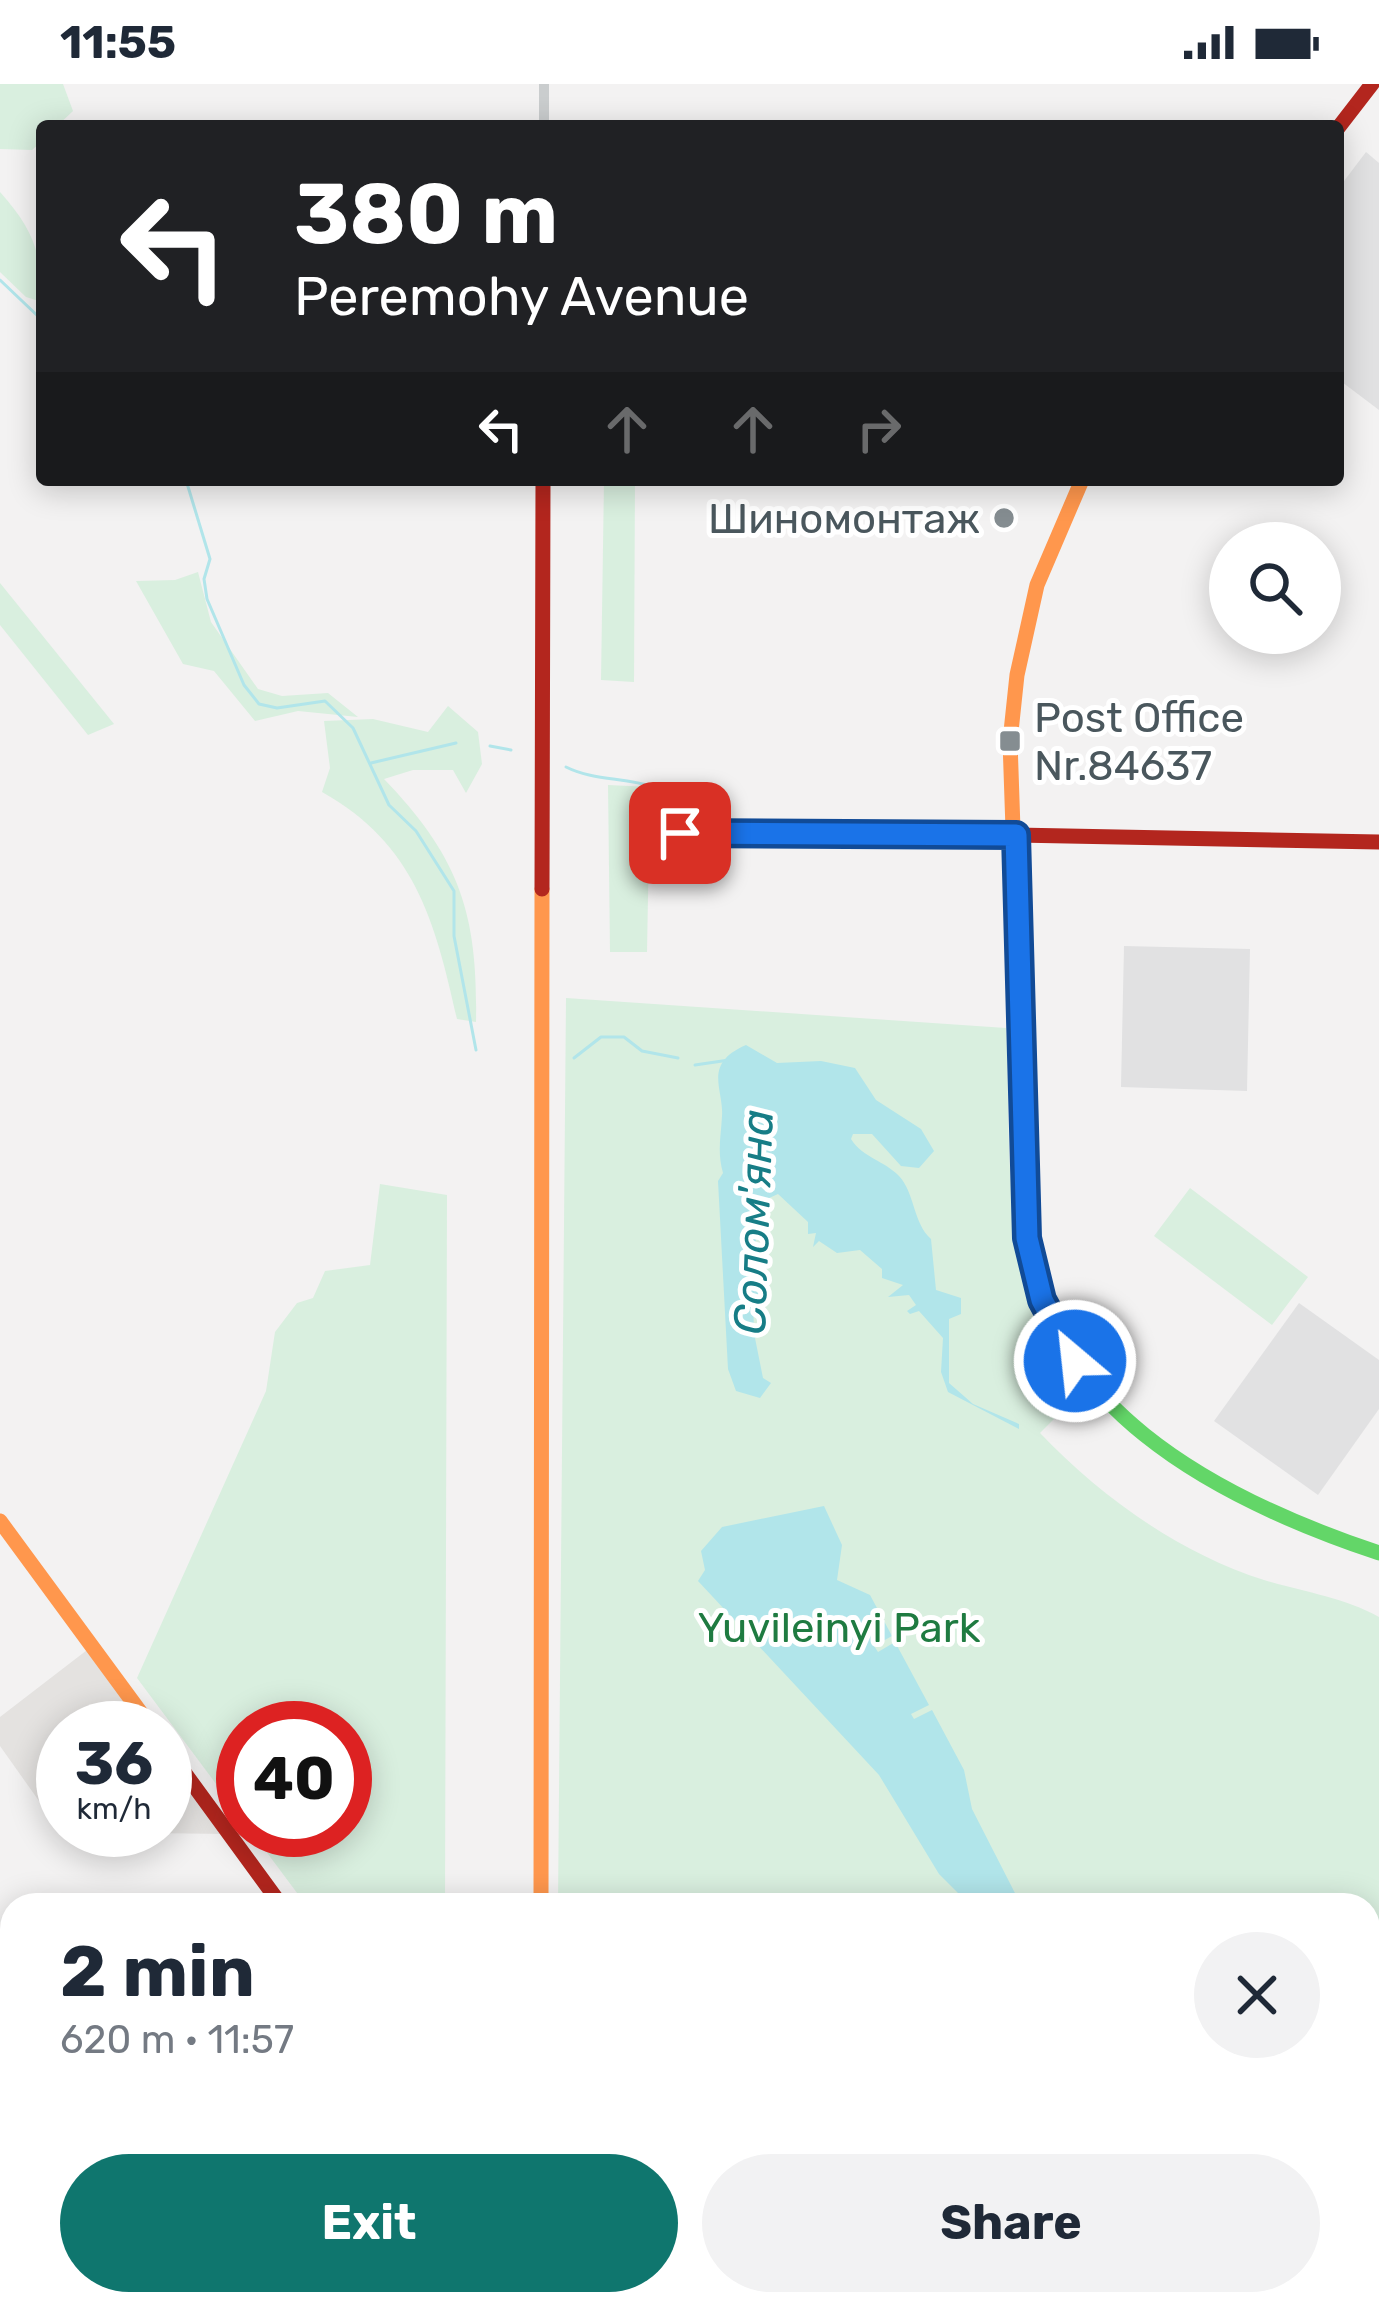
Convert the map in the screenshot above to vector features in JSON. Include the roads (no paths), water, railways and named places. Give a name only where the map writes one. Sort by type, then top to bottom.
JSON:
[{"type":"street","points":[[544,84],[544,120]]},
{"type":"street","points":[[1344,120],[1372,84]]},
{"type":"street","points":[[541,1893],[543,486]]},
{"type":"street","points":[[1079,486],[1037,586],[1017,675],[1009,776],[1016,835],[1027,1238],[1033,1270],[1056,1329],[1104,1397],[1185,1470],[1282,1522],[1379,1553]]},
{"type":"street","points":[[680,833],[1379,842]]},
{"type":"street","points":[[0,1521],[132,1701]]},
{"type":"street","points":[[192,1783],[272,1893]]},
{"type":"water","points":[[746,1045],[777,1063],[821,1061],[855,1068],[876,1100],[921,1129],[934,1151],[919,1168],[901,1166],[872,1134],[853,1134],[851,1139],[904,1183],[931,1239],[936,1290],[961,1298],[961,1314],[949,1319],[949,1383],[973,1404],[1019,1424],[1019,1429],[948,1392],[941,1372],[943,1338],[919,1311],[907,1311],[916,1305],[909,1295],[888,1297],[903,1285],[882,1278],[882,1269],[860,1250],[837,1253],[819,1241],[813,1247],[816,1233],[808,1234],[808,1222],[778,1194],[758,1203],[763,1224],[751,1252],[760,1292],[753,1300],[754,1331],[760,1335],[755,1338],[763,1378],[771,1383],[760,1398],[736,1391],[728,1369],[718,1078],[724,1060]]},
{"type":"water","points":[[824,1506],[842,1545],[837,1580],[870,1595],[892,1636],[874,1646],[878,1652],[895,1642],[929,1705],[911,1714],[914,1719],[932,1710],[964,1770],[972,1809],[1015,1893],[958,1893],[939,1874],[879,1775],[698,1581],[705,1570],[701,1551],[722,1527]]},
{"type":"waterway","points":[[0,280],[36,314]]},
{"type":"waterway","points":[[188,486],[210,559],[204,579],[207,599],[244,685],[259,704],[277,708],[325,701],[353,728],[389,805],[416,831],[454,891],[454,936],[476,1050]]},
{"type":"waterway","points":[[371,763],[456,743]]},
{"type":"waterway","points":[[490,746],[511,750]]},
{"type":"waterway","points":[[566,767],[654,787],[659,796]]},
{"type":"waterway","name":"Солом'яна","points":[[574,1058],[601,1037],[624,1037],[642,1051],[678,1058]]},
{"type":"waterway","name":"Солом'яна","points":[[695,1065],[729,1060]]},
{"type":"place","name":"Шиномонтаж","points":[[1004,518]]},
{"type":"place","name":"Post Office Nr.84637","points":[[1010,741]]},
{"type":"park label","name":"Yuvileinyi Park","points":[[839,1627]]}]
